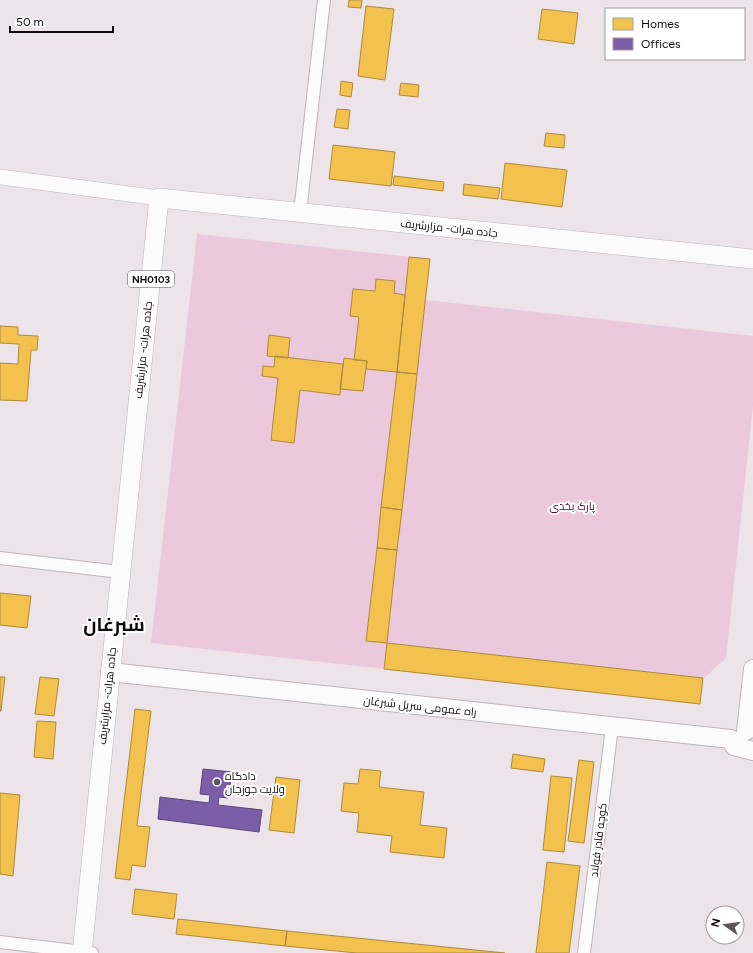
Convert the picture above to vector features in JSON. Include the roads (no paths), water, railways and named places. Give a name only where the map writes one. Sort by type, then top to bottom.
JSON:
[{"type":"highway","name":"جاده هرات- مزارشریف","points":[[85,953],[110,672],[159,198],[753,259]]},
{"type":"main road","points":[[743,734],[753,669]]},
{"type":"main road","name":"راه عمومی سرپل شبرغان","points":[[110,672],[612,727],[743,734]]},
{"type":"main road","name":"راه عمومی سرپل شبرغان","points":[[743,734],[734,746],[753,751]]},
{"type":"street","points":[[300,212],[324,0]]},
{"type":"street","points":[[0,177],[159,198]]},
{"type":"street","points":[[0,558],[120,572]]},
{"type":"street","name":"کوچه قادر فولاد","points":[[584,953],[612,727]]},
{"type":"street","points":[[0,942],[85,953]]},
{"type":"place","name":"دادگاه ولایت جوزجان","points":[[217,782]]},
{"type":"district","name":"شبرغان","points":[[114,624]]},
{"type":"park label","name":"پارک بخدی","points":[[572,506]]}]
